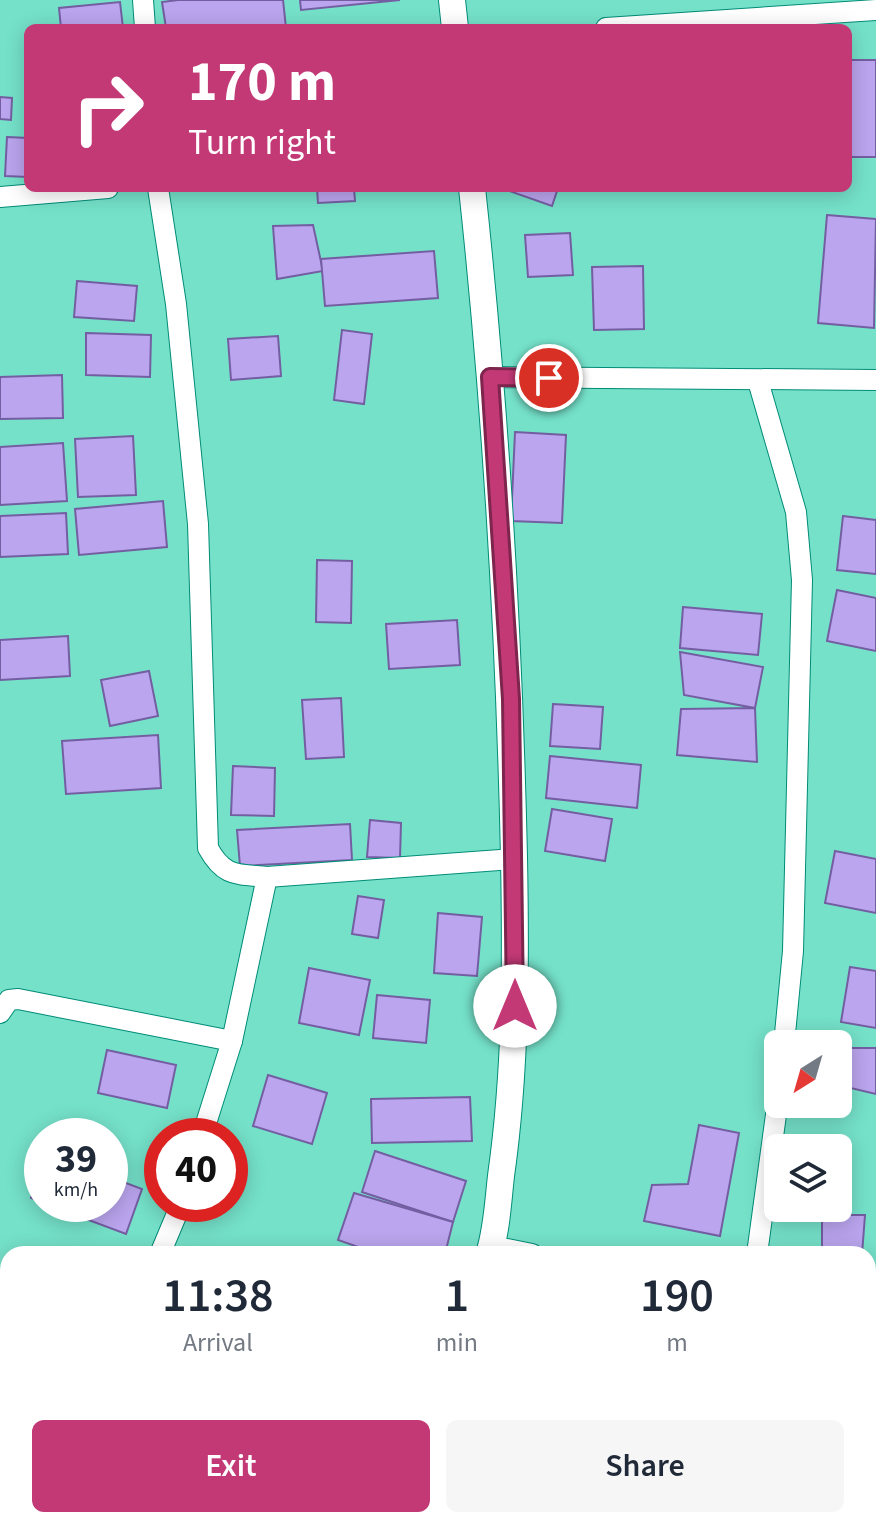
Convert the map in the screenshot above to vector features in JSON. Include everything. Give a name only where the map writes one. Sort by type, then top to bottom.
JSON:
[{"type":"street","points":[[143,0],[145,24]]},
{"type":"street","points":[[452,0],[455,24]]},
{"type":"street","points":[[647,24],[832,6],[876,10]]},
{"type":"street","points":[[0,197],[60,192]]},
{"type":"street","points":[[159,192],[176,304],[198,524],[208,848],[218,865],[230,873],[267,877],[514,859]]},
{"type":"street","points":[[472,192],[490,377],[511,699],[514,859],[514,1035],[490,1246]]},
{"type":"street","points":[[490,377],[876,380]]},
{"type":"street","points":[[758,381],[796,512],[802,580],[793,951],[785,1030]]},
{"type":"street","points":[[208,1118],[232,1041],[267,877]]},
{"type":"street","points":[[0,1013],[9,1000],[18,999],[232,1041]]},
{"type":"street","points":[[758,1246],[776,1118]]},
{"type":"street","points":[[163,1246],[173,1222]]},
{"type":"building","points":[[283,0],[286,24],[165,24],[162,2]]},
{"type":"building","points":[[300,0],[400,0],[301,10]]},
{"type":"building","points":[[120,2],[123,24],[61,24],[59,8]]},
{"type":"building","points":[[852,60],[876,60],[876,157],[852,157]]},
{"type":"building","points":[[0,97],[12,98],[11,120],[0,119]]},
{"type":"building","points":[[7,137],[24,138],[24,177],[5,176]]},
{"type":"building","points":[[317,192],[354,192],[355,201],[318,203]]},
{"type":"building","points":[[512,192],[557,192],[552,206]]},
{"type":"building","points":[[827,215],[876,219],[874,328],[818,323]]},
{"type":"building","points":[[313,225],[323,271],[277,279],[273,226]]},
{"type":"building","points":[[570,233],[573,275],[528,277],[525,235]]},
{"type":"building","points":[[434,251],[438,298],[325,306],[321,259]]},
{"type":"building","points":[[643,266],[644,329],[594,330],[592,267]]},
{"type":"building","points":[[77,281],[137,286],[134,321],[74,317]]},
{"type":"building","points":[[342,330],[372,334],[364,404],[334,400]]},
{"type":"building","points":[[86,333],[151,335],[150,377],[86,375]]},
{"type":"building","points":[[278,336],[281,376],[231,380],[228,339]]},
{"type":"building","points":[[62,375],[63,418],[0,419],[0,377]]},
{"type":"building","points":[[515,432],[566,435],[562,523],[511,521]]},
{"type":"building","points":[[133,436],[136,495],[78,497],[75,439]]},
{"type":"building","points":[[63,443],[67,501],[0,505],[0,447]]},
{"type":"building","points":[[163,501],[167,547],[79,555],[75,509]]},
{"type":"building","points":[[66,513],[68,554],[0,557],[0,516]]},
{"type":"building","points":[[843,516],[876,520],[876,574],[837,570]]},
{"type":"building","points":[[317,560],[352,561],[351,623],[316,622]]},
{"type":"building","points":[[837,590],[876,598],[876,651],[827,641]]},
{"type":"building","points":[[683,607],[762,614],[758,655],[680,648]]},
{"type":"building","points":[[457,620],[460,665],[389,669],[386,624]]},
{"type":"building","points":[[68,636],[70,676],[0,680],[0,640]]},
{"type":"building","points":[[680,652],[763,667],[755,708],[684,695]]},
{"type":"building","points":[[149,671],[158,716],[110,726],[101,680]]},
{"type":"building","points":[[341,698],[344,757],[306,759],[302,700]]},
{"type":"building","points":[[553,704],[603,707],[600,749],[550,746]]},
{"type":"building","points":[[755,708],[757,762],[677,755],[681,709]]},
{"type":"building","points":[[158,735],[161,788],[66,794],[62,741]]},
{"type":"building","points":[[550,756],[641,765],[637,808],[546,798]]},
{"type":"building","points":[[233,766],[275,768],[274,816],[231,815]]},
{"type":"building","points":[[552,809],[612,819],[605,861],[545,851]]},
{"type":"building","points":[[370,820],[401,823],[400,858],[367,857]]},
{"type":"building","points":[[350,824],[352,860],[240,866],[237,830]]},
{"type":"building","points":[[835,851],[876,859],[876,913],[825,903]]},
{"type":"building","points":[[358,896],[384,900],[378,938],[352,934]]},
{"type":"building","points":[[438,913],[482,917],[477,976],[434,973]]},
{"type":"building","points":[[850,967],[876,971],[876,1028],[841,1022]]},
{"type":"building","points":[[309,968],[370,980],[359,1035],[299,1023]]},
{"type":"building","points":[[377,995],[430,1000],[426,1043],[373,1038]]},
{"type":"building","points":[[852,1048],[876,1048],[876,1094],[852,1088]]},
{"type":"building","points":[[107,1050],[176,1065],[167,1108],[98,1093]]},
{"type":"building","points":[[268,1075],[327,1093],[312,1144],[253,1126]]},
{"type":"building","points":[[470,1097],[472,1141],[372,1143],[371,1099]]},
{"type":"building","points":[[699,1125],[739,1133],[720,1236],[644,1221],[652,1185],[688,1184]]},
{"type":"building","points":[[375,1151],[466,1181],[453,1222],[362,1192]]},
{"type":"building","points":[[128,1184],[142,1189],[126,1234],[94,1222],[128,1222]]},
{"type":"building","points":[[354,1193],[453,1222],[447,1246],[355,1246],[338,1240]]},
{"type":"building","points":[[852,1215],[865,1215],[863,1246],[822,1246],[822,1222],[852,1222]]},
{"type":"route","points":[[515,1006],[511,699],[490,377],[549,378]]}]
